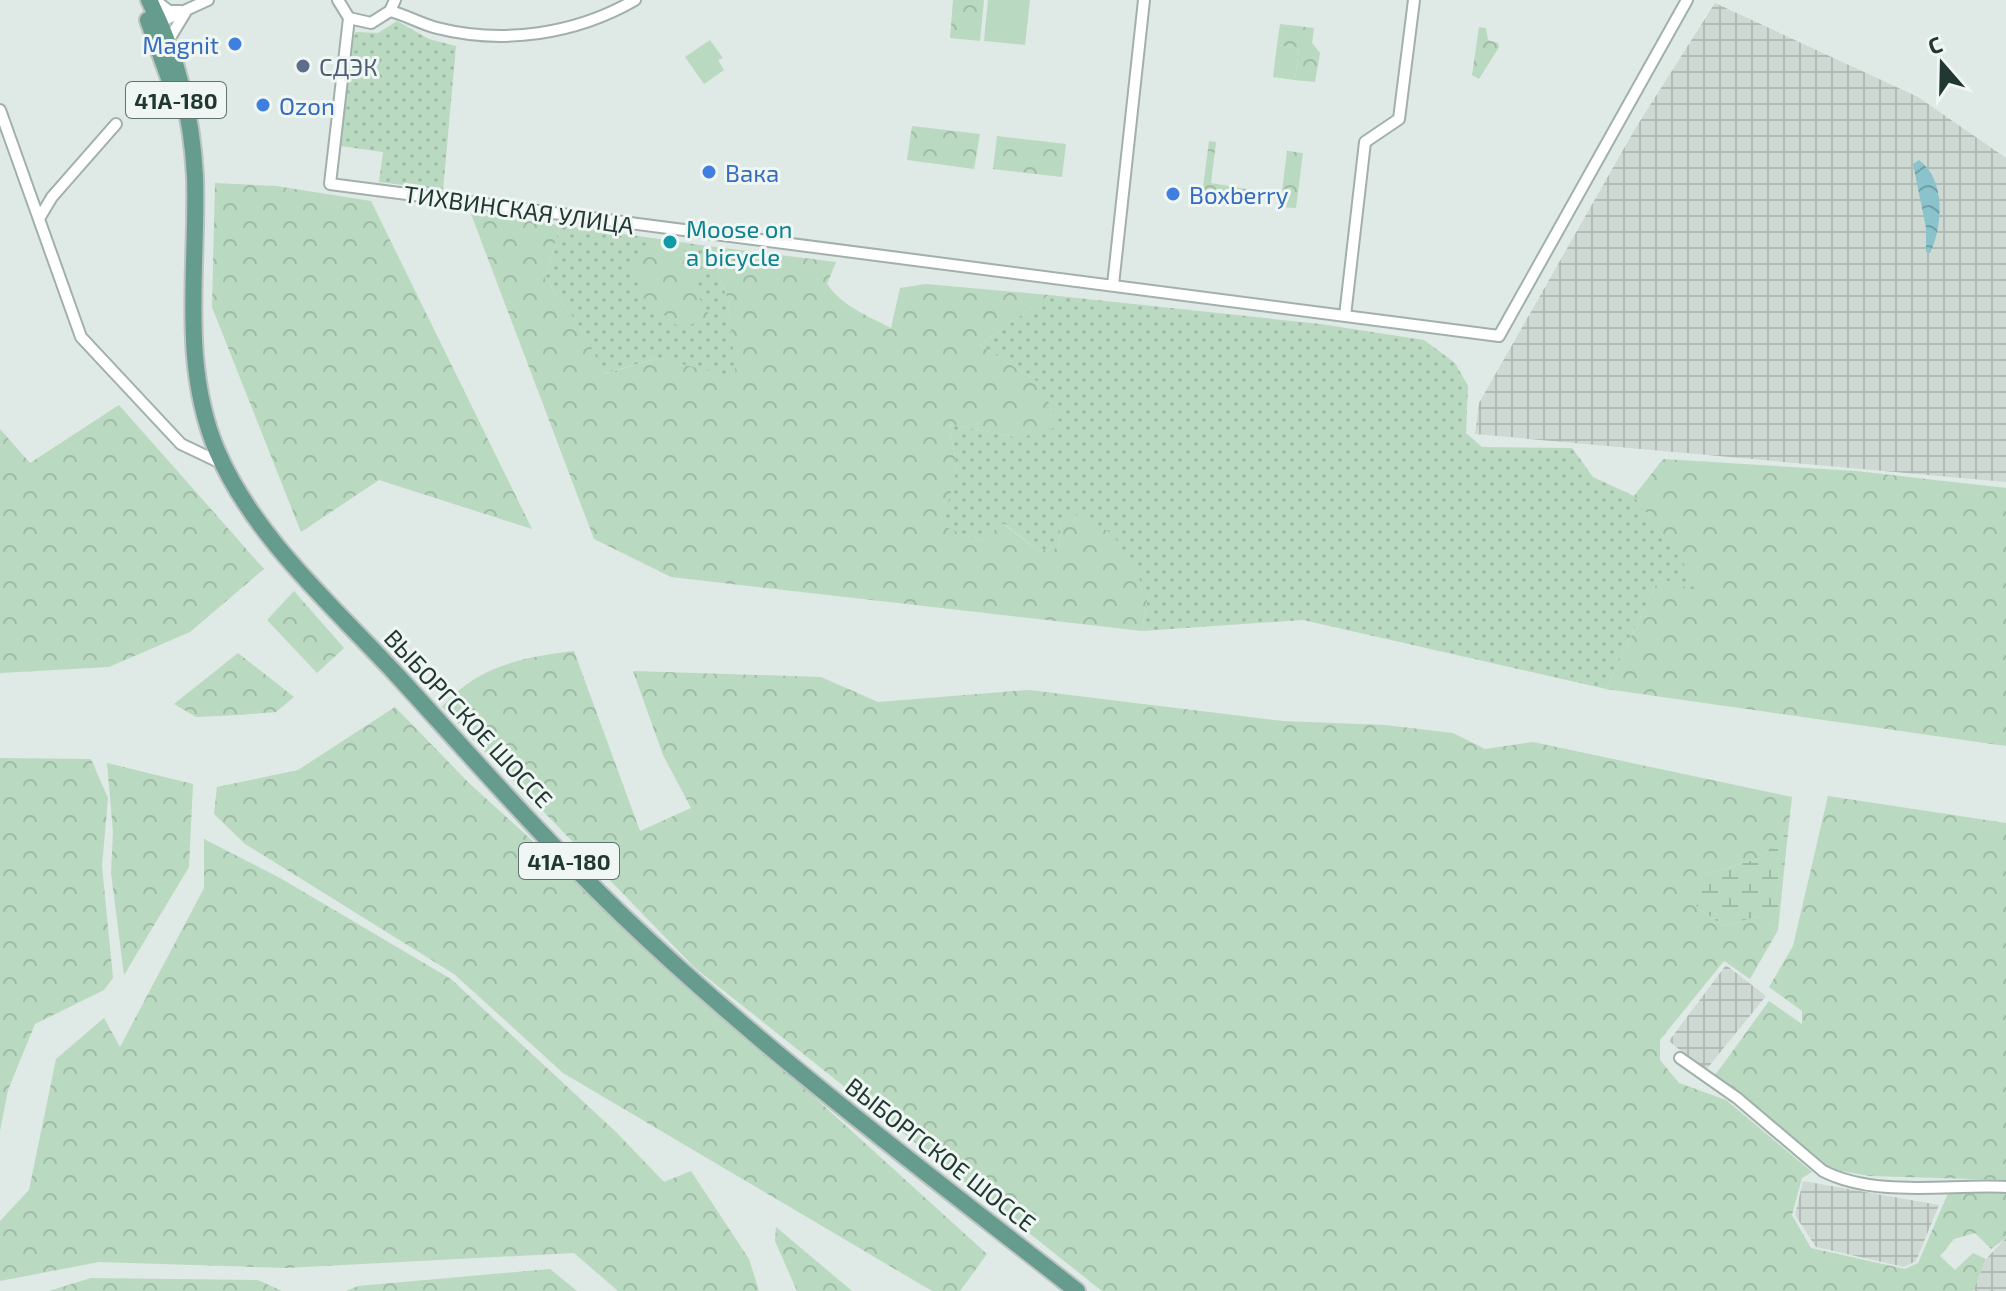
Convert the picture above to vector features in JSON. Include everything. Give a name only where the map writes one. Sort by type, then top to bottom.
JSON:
[{"type":"main road","name":"ВЫБОРГСКОЕ ШОССЕ","points":[[139,0],[168,41],[191,127],[195,175],[195,364],[207,425],[223,464],[241,496],[301,571],[623,916],[802,1076],[1077,1291]]},
{"type":"main road","name":"ВЫБОРГСКОЕ ШОССЕ","points":[[149,0],[195,175]]},
{"type":"street","points":[[155,0],[169,11],[186,11]]},
{"type":"street","points":[[155,24],[208,0]]},
{"type":"street","points":[[338,0],[349,18],[371,23],[392,6],[437,28],[492,36],[546,33],[595,20],[635,0]]},
{"type":"street","points":[[1113,285],[1144,0]]},
{"type":"street","points":[[1345,316],[1365,142],[1399,119],[1414,0]]},
{"type":"street","name":"ТИХВИНСКАЯ УЛИЦА","points":[[349,18],[330,184],[837,253],[1113,285],[1499,336],[1687,0]]},
{"type":"street","points":[[168,41],[186,11]]},
{"type":"street","points":[[0,110],[81,337],[181,444],[223,464]]},
{"type":"street","points":[[40,217],[52,197],[116,124]]},
{"type":"street","points":[[1680,1058],[1737,1098],[1823,1171],[1837,1178],[1864,1184],[2006,1187]]},
{"type":"shaded area","points":[[1715,3],[1918,97],[2006,158],[2006,482],[1475,434],[1479,403],[1635,129]]},
{"type":"shaded area","points":[[1726,965],[1766,996],[1705,1071],[1669,1041]]},
{"type":"shaded area","points":[[1803,1181],[1939,1205],[1916,1261],[1904,1267],[1816,1247],[1795,1215]]},
{"type":"shaded area","points":[[2006,1238],[2006,1291],[1973,1291],[1986,1259]]},
{"type":"green space","points":[[953,0],[984,0],[980,41],[950,38]]},
{"type":"green space","points":[[988,0],[1030,0],[1025,45],[984,41]]},
{"type":"green space","points":[[397,21],[429,39],[456,46],[443,190],[379,182],[383,152],[340,146],[354,36],[356,32],[378,33]]},
{"type":"green space","points":[[1280,24],[1314,28],[1312,43],[1320,53],[1315,82],[1295,80],[1299,48],[1277,45]]},
{"type":"green space","points":[[1479,27],[1486,28],[1488,40],[1498,43],[1499,47],[1479,79],[1472,75]]},
{"type":"green space","points":[[710,40],[723,58],[718,60],[724,70],[704,84],[685,57]]},
{"type":"green space","points":[[1277,45],[1299,48],[1295,80],[1273,77]]},
{"type":"green space","points":[[912,126],[980,134],[974,169],[907,160]]},
{"type":"green space","points":[[997,136],[1066,144],[1062,177],[993,169]]},
{"type":"green space","points":[[1209,141],[1216,142],[1211,183],[1258,191],[1256,203],[1202,195]]},
{"type":"green space","points":[[1287,151],[1303,153],[1296,208],[1280,207]]},
{"type":"green space","points":[[215,183],[276,186],[371,201],[532,529],[379,480],[301,532],[212,307]]},
{"type":"green space","points":[[471,214],[560,225],[545,279],[585,334],[604,374],[658,358],[736,378],[728,300],[708,246],[836,262],[827,284],[833,292],[856,310],[891,328],[900,288],[926,284],[1049,295],[980,345],[1038,382],[1061,426],[1020,438],[949,424],[957,468],[942,525],[979,542],[1003,524],[1039,551],[1058,548],[1063,508],[1113,534],[1148,594],[1142,631],[671,577],[594,539]]},
{"type":"green space","points":[[560,225],[708,246],[728,300],[737,379],[658,358],[603,374],[585,334],[545,279]]},
{"type":"green space","points":[[652,238],[676,242],[701,267],[697,294],[711,318],[680,328],[641,296],[632,261]]},
{"type":"green space","points":[[1049,295],[1320,324],[1424,340],[1455,363],[1468,386],[1466,433],[1482,447],[1572,448],[1593,477],[1634,496],[1707,595],[1659,578],[1606,689],[1303,620],[1142,631],[1148,594],[1063,509],[1058,548],[1039,551],[1004,524],[979,542],[941,525],[957,468],[949,424],[1020,438],[1038,382],[980,345]]},
{"type":"green space","points":[[119,405],[264,569],[190,632],[109,667],[0,673],[0,429],[30,463]]},
{"type":"green space","points":[[1663,459],[1856,471],[2006,488],[2006,746],[1606,689],[1659,578],[1706,594],[1634,496]]},
{"type":"green space","points":[[294,591],[344,648],[317,673],[267,620]]},
{"type":"green space","points":[[574,651],[640,831],[691,808],[663,755],[633,671],[821,677],[878,702],[1029,690],[1283,721],[1385,725],[1453,733],[1485,749],[1533,742],[1792,797],[1788,832],[1760,858],[1707,874],[1697,907],[1724,926],[1759,916],[1778,930],[1750,979],[1724,961],[1660,1040],[1660,1060],[1679,1083],[1726,1100],[1812,1172],[1802,1178],[1792,1215],[1811,1248],[1905,1269],[1918,1263],[1949,1191],[2006,1192],[2006,1238],[1991,1249],[1975,1233],[1954,1239],[1940,1256],[1955,1270],[1973,1253],[1986,1259],[1973,1291],[1102,1291],[695,968],[442,707],[470,682],[502,666]]},
{"type":"green space","points":[[238,653],[294,697],[276,712],[239,715],[196,717],[174,704]]},
{"type":"green space","points":[[395,707],[470,784],[987,1254],[960,1291],[932,1291],[563,1073],[454,974],[245,844],[214,814],[217,787],[298,770]]},
{"type":"green space","points":[[0,758],[91,759],[108,798],[102,866],[113,978],[104,990],[35,1024],[8,1090],[0,1131]]},
{"type":"green space","points":[[107,763],[193,784],[189,867],[124,975],[111,873],[113,832]]},
{"type":"green space","points":[[1828,796],[2006,823],[2006,1180],[1869,1176],[1825,1168],[1775,1123],[1713,1078],[1769,1001],[1802,1024],[1802,1011],[1769,987],[1793,946]]},
{"type":"green space","points":[[1788,832],[1778,930],[1759,916],[1724,926],[1697,907],[1691,889],[1707,874],[1760,858]]},
{"type":"green space","points":[[204,839],[280,878],[451,979],[616,1132],[664,1182],[691,1171],[749,1259],[759,1291],[618,1291],[574,1253],[286,1268],[99,1262],[0,1281],[0,1221],[29,1190],[56,1059],[104,1018],[120,1047],[204,888]]},
{"type":"green space","points":[[776,1227],[852,1291],[797,1291],[775,1241]]},
{"type":"green space","points":[[550,1269],[577,1291],[346,1291],[358,1286]]},
{"type":"green space","points":[[91,1278],[258,1280],[282,1291],[49,1291]]},
{"type":"water","points":[[1919,160],[1934,179],[1940,204],[1938,230],[1930,253],[1926,252],[1926,228],[1913,164]]},
{"type":"place","name":"Magnit","points":[[235,44]]},
{"type":"place","name":"СДЭК","points":[[303,66]]},
{"type":"place","name":"Ozon","points":[[263,105]]},
{"type":"place","name":"Вака","points":[[709,172]]},
{"type":"place","name":"Boxberry","points":[[1173,194]]},
{"type":"place","name":"Moose on a bicycle","points":[[670,242]]}]
